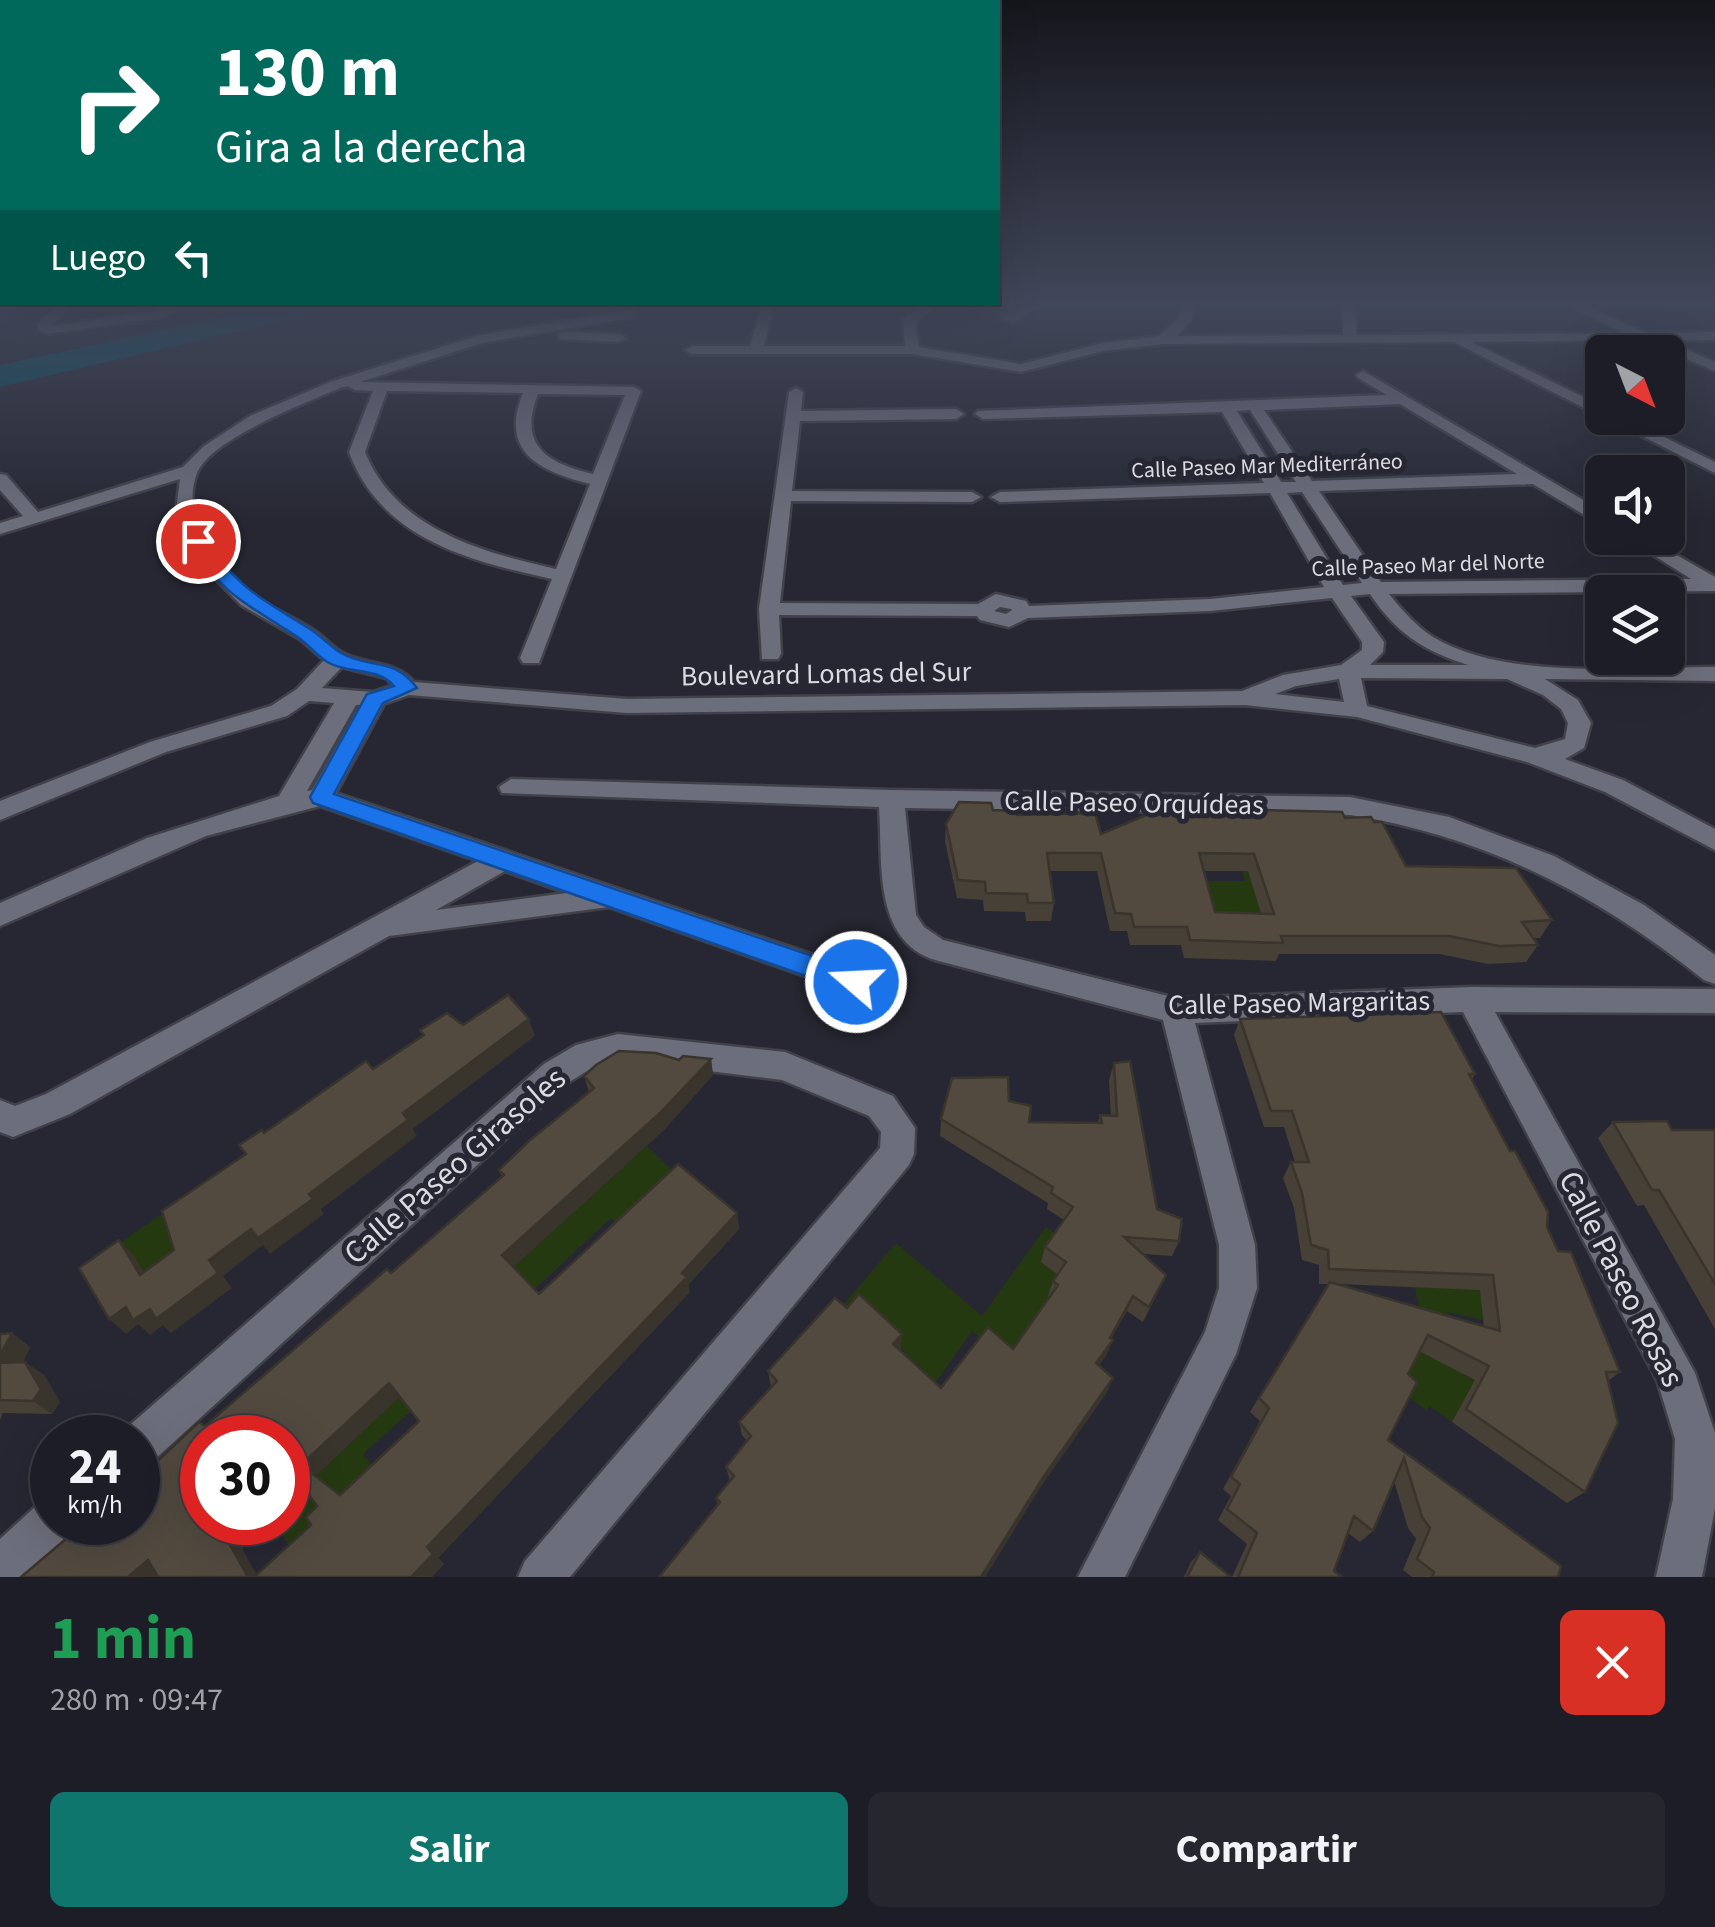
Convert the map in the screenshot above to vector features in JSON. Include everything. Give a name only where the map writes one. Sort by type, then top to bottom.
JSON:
[{"type":"street","points":[[0,529],[189,472],[210,449],[242,426],[364,377]]},
{"type":"street","points":[[1366,377],[1585,508]]},
{"type":"street","points":[[1530,377],[1585,404]]},
{"type":"street","points":[[336,385],[634,391],[530,658]]},
{"type":"street","points":[[381,388],[357,452],[368,484],[395,510],[427,532],[514,566],[563,576]]},
{"type":"street","points":[[533,388],[522,432],[528,443],[548,463],[601,480]]},
{"type":"street","points":[[770,654],[769,609],[796,392]]},
{"type":"street","points":[[794,416],[956,414],[971,420],[983,414],[1069,414],[1404,399]]},
{"type":"street","points":[[1253,404],[1397,616],[1433,646],[1518,674]]},
{"type":"street","points":[[1226,405],[1336,590],[1373,642],[1372,652],[1348,670],[1357,710]]},
{"type":"street","points":[[1658,435],[1715,468]]},
{"type":"street","points":[[1679,435],[1715,452]]},
{"type":"street","points":[[189,472],[184,519],[211,563],[248,601],[306,635],[337,659],[394,673],[407,688],[375,699],[305,694]]},
{"type":"street","points":[[0,479],[34,518]]},
{"type":"street","name":"Calle Paseo Mar Mediterráneo","points":[[785,496],[972,497],[987,503],[1000,497],[1536,479]]},
{"type":"street","points":[[1664,555],[1715,585]]},
{"type":"street","name":"Calle Paseo Mar del Norte","points":[[769,609],[982,610],[997,620],[1009,621],[1023,612],[1210,605],[1336,590],[1715,585]]},
{"type":"street","points":[[0,812],[158,748],[256,721],[305,694],[337,659]]},
{"type":"street","name":"Boulevard Lomas del Sur","points":[[1245,698],[1291,680],[1348,670],[1715,674]]},
{"type":"street","name":"Boulevard Lomas del Sur","points":[[1518,674],[1554,693],[1581,723],[1576,743],[1561,752],[1535,756]]},
{"type":"street","name":"Boulevard Lomas del Sur","points":[[407,688],[627,706],[1245,698],[1357,710],[1535,756],[1614,786],[1715,840]]},
{"type":"street","points":[[288,802],[349,697]]},
{"type":"street","points":[[321,797],[375,699]]},
{"type":"street","name":"Calle Paseo Orquídeas","points":[[511,787],[891,799],[1350,806],[1400,812],[1472,832],[1611,898],[1715,972]]},
{"type":"street","points":[[0,914],[176,834],[288,802],[321,797],[856,982]]},
{"type":"street","name":"Calle Paseo Margaritas","points":[[891,799],[902,917],[914,935],[935,949],[1176,1012],[1472,998],[1715,1001]]},
{"type":"street","points":[[0,1115],[12,1122],[58,1104],[503,860]]},
{"type":"street","points":[[377,928],[612,898]]},
{"type":"street","name":"Calle Paseo Rosas","points":[[1472,998],[1675,1374],[1696,1439],[1695,1500],[1679,1577]]},
{"type":"street","points":[[1101,1577],[1222,1340],[1238,1288],[1237,1245],[1176,1012]]},
{"type":"street","name":"Calle Paseo Girasoles","points":[[160,1426],[555,1074],[587,1056],[618,1047],[784,1066],[880,1106],[898,1128],[897,1154],[540,1577]]},
{"type":"street","points":[[0,1568],[30,1541]]},
{"type":"green space","points":[[1242,871],[1271,872],[1284,914],[1209,930],[1194,881],[1245,881]]},
{"type":"green space","points":[[647,1146],[681,1179],[628,1233],[611,1218],[507,1315],[471,1310],[531,1249]]},
{"type":"green space","points":[[217,1175],[188,1265],[146,1296],[86,1267]]},
{"type":"green space","points":[[1046,1227],[1059,1236],[1061,1278],[1088,1325],[1010,1363],[972,1331],[936,1382],[882,1331],[836,1313],[896,1243],[982,1316]]},
{"type":"green space","points":[[1404,1285],[1504,1291],[1483,1320],[1448,1312],[1445,1364],[1517,1402],[1452,1422],[1429,1406],[1427,1411],[1351,1351],[1422,1325],[1415,1288]]},
{"type":"green space","points":[[404,1392],[411,1411],[363,1454],[382,1479],[297,1561],[288,1545],[310,1545],[310,1471]]},
{"type":"water","points":[[0,377],[44,377],[0,387]]},
{"type":"building","points":[[959,802],[991,803],[993,810],[1016,811],[1017,815],[1095,813],[1101,834],[1149,814],[1149,807],[1342,812],[1345,818],[1371,817],[1374,822],[1382,822],[1406,866],[1516,868],[1552,920],[1522,922],[1538,945],[1499,946],[1449,936],[1281,936],[1283,943],[1190,940],[1187,927],[1134,927],[1131,914],[1115,913],[1101,853],[1047,853],[1054,903],[1028,903],[1027,894],[986,893],[985,882],[958,880],[946,824]],"holes":[[[1199,853],[1254,854],[1274,914],[1215,912]]]},
{"type":"building","points":[[508,995],[529,1019],[403,1113],[408,1120],[309,1194],[313,1199],[258,1238],[251,1229],[209,1260],[218,1273],[156,1319],[150,1309],[133,1320],[126,1307],[109,1319],[79,1268],[119,1240],[140,1275],[174,1250],[162,1211],[246,1154],[239,1145],[262,1130],[264,1133],[366,1061],[373,1069],[424,1035],[420,1030],[447,1013],[463,1025]]},
{"type":"building","points":[[1441,1012],[1475,1074],[1469,1074],[1490,1114],[1548,1212],[1547,1227],[1558,1251],[1571,1252],[1620,1372],[1606,1372],[1618,1423],[1585,1492],[1466,1409],[1489,1366],[1428,1335],[1408,1374],[1417,1382],[1388,1440],[1561,1566],[1558,1577],[1432,1577],[1434,1572],[1417,1559],[1430,1528],[1422,1517],[1404,1458],[1373,1531],[1354,1516],[1334,1571],[1342,1577],[1238,1577],[1257,1533],[1227,1509],[1240,1484],[1231,1477],[1269,1408],[1259,1398],[1330,1282],[1500,1331],[1493,1275],[1329,1269],[1328,1250],[1311,1245],[1302,1193],[1291,1162],[1309,1162],[1292,1111],[1271,1111],[1240,1019]]},
{"type":"building","points":[[619,1051],[656,1053],[679,1060],[683,1056],[711,1059],[660,1113],[502,1255],[539,1294],[678,1164],[737,1213],[682,1273],[687,1277],[427,1547],[433,1554],[411,1577],[254,1577],[289,1545],[310,1545],[310,1513],[317,1506],[310,1496],[310,1472],[340,1495],[419,1421],[389,1383],[310,1457],[310,1415],[218,1415],[387,1269],[391,1273],[504,1175],[499,1170],[594,1088],[584,1076]]},
{"type":"building","points":[[1130,1061],[1157,1209],[1182,1219],[1179,1241],[1124,1237],[1166,1275],[1149,1307],[1133,1296],[1110,1338],[1113,1340],[1096,1363],[1113,1378],[1044,1476],[981,1577],[659,1577],[720,1502],[716,1498],[734,1476],[726,1467],[751,1436],[739,1422],[777,1381],[768,1371],[835,1298],[847,1308],[859,1294],[902,1334],[893,1344],[941,1388],[988,1327],[1013,1349],[1058,1285],[1053,1281],[1066,1262],[1045,1247],[1073,1207],[1051,1193],[1053,1187],[941,1119],[952,1078],[1008,1077],[1009,1101],[1031,1106],[1029,1122],[1102,1123],[1100,1115],[1117,1116],[1114,1063]]},
{"type":"building","points":[[1667,1121],[1672,1130],[1715,1130],[1715,1284],[1659,1190],[1652,1190],[1613,1122]]},
{"type":"building","points":[[12,1333],[0,1355],[0,1334]]},
{"type":"building","points":[[25,1362],[41,1389],[33,1401],[0,1400],[0,1363]]},
{"type":"building","points":[[180,1440],[180,1545],[230,1545],[248,1577],[158,1577],[148,1560],[128,1577],[21,1577],[59,1545],[160,1545],[160,1458]]},
{"type":"building","points":[[1200,1552],[1231,1577],[1187,1577]]},
{"type":"route","points":[[198,541],[211,563],[248,601],[306,635],[337,659],[394,673],[407,688],[375,699],[321,797],[856,982]]}]
